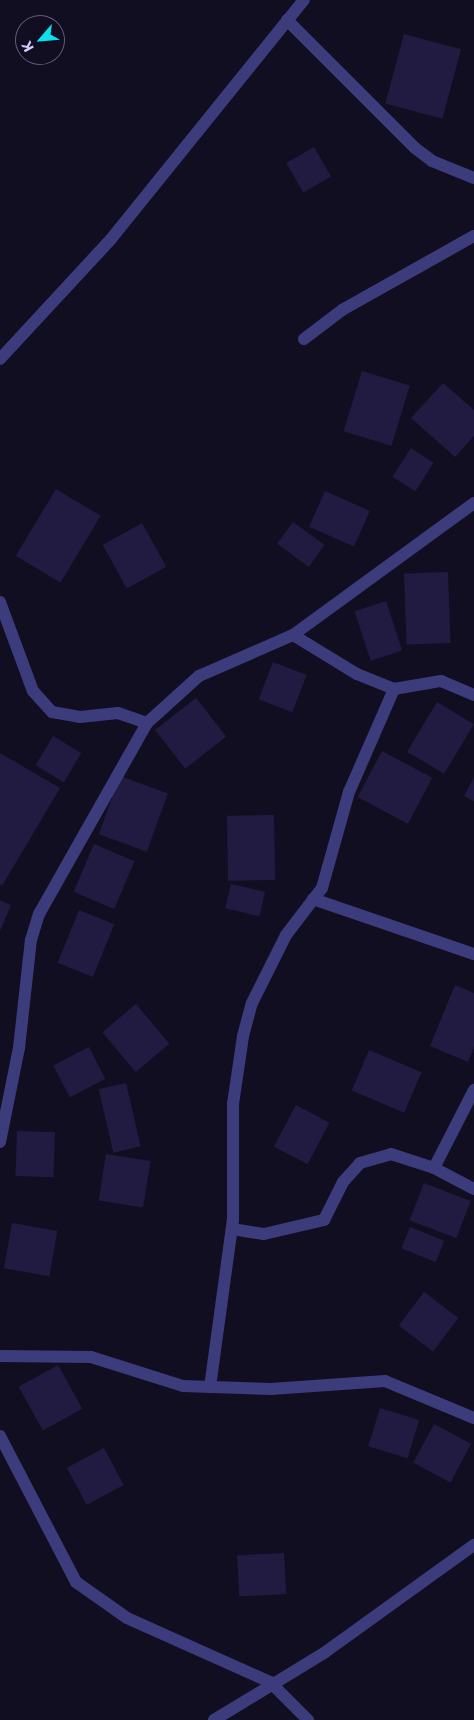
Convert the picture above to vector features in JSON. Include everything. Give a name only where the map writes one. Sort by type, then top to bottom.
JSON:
[{"type":"street","points":[[0,359],[111,239],[304,0]]},
{"type":"street","points":[[287,20],[415,148],[432,161],[474,178]]},
{"type":"street","points":[[304,339],[342,310],[474,236]]},
{"type":"street","points":[[0,1142],[19,1048],[31,940],[39,914],[147,723],[199,676],[293,635],[474,503]]},
{"type":"street","points":[[0,602],[33,691],[52,712],[80,717],[118,713],[147,723]]},
{"type":"street","points":[[293,635],[357,674],[394,689],[441,681],[474,695]]},
{"type":"street","points":[[210,1387],[232,1229],[233,1104],[243,1036],[252,1003],[286,935],[322,888],[350,792],[394,689]]},
{"type":"street","points":[[314,899],[474,954]]},
{"type":"street","points":[[434,1168],[474,1090]]},
{"type":"street","points":[[232,1229],[264,1234],[324,1220],[343,1182],[360,1163],[391,1154],[434,1168],[474,1189]]},
{"type":"street","points":[[0,1356],[91,1357],[183,1386],[271,1389],[384,1381],[474,1418]]},
{"type":"street","points":[[0,1436],[76,1582],[127,1618],[270,1682],[308,1720]]},
{"type":"street","points":[[214,1720],[270,1682],[324,1653],[474,1545]]},
{"type":"building","points":[[404,34],[461,49],[442,119],[385,104]]},
{"type":"building","points":[[314,147],[331,176],[303,192],[286,163]]},
{"type":"building","points":[[362,371],[410,386],[391,446],[344,431]]},
{"type":"building","points":[[443,383],[474,410],[474,436],[455,457],[411,418]]},
{"type":"building","points":[[411,448],[434,463],[415,491],[392,477]]},
{"type":"building","points":[[56,489],[101,516],[60,583],[16,556]]},
{"type":"building","points":[[325,491],[370,511],[354,547],[309,527]]},
{"type":"building","points":[[293,522],[325,545],[309,567],[277,544]]},
{"type":"building","points":[[142,523],[166,567],[127,589],[103,545]]},
{"type":"building","points":[[448,572],[450,643],[407,644],[404,574]]},
{"type":"building","points":[[386,601],[402,650],[371,661],[355,611]]},
{"type":"building","points":[[273,662],[307,675],[292,712],[259,699]]},
{"type":"building","points":[[196,698],[226,737],[185,769],[155,730]]},
{"type":"building","points":[[437,702],[474,724],[444,774],[407,752]]},
{"type":"building","points":[[53,736],[81,753],[64,782],[35,765]]},
{"type":"building","points":[[382,751],[432,778],[408,824],[358,797]]},
{"type":"building","points":[[0,753],[60,788],[2,886],[0,884]]},
{"type":"building","points":[[120,776],[168,793],[147,852],[99,834]]},
{"type":"building","points":[[474,777],[474,801],[464,796]]},
{"type":"building","points":[[274,815],[275,880],[228,881],[227,816]]},
{"type":"building","points":[[94,844],[135,861],[114,909],[74,892]]},
{"type":"building","points":[[231,884],[265,892],[259,916],[225,908]]},
{"type":"building","points":[[0,900],[11,905],[0,931]]},
{"type":"building","points":[[79,910],[114,924],[93,977],[58,963]]},
{"type":"building","points":[[455,985],[474,993],[474,1047],[468,1062],[430,1046]]},
{"type":"building","points":[[136,1004],[169,1044],[136,1072],[102,1032]]},
{"type":"building","points":[[89,1047],[105,1079],[70,1097],[53,1065]]},
{"type":"building","points":[[369,1050],[421,1072],[404,1113],[352,1091]]},
{"type":"building","points":[[126,1083],[141,1146],[113,1153],[99,1089]]},
{"type":"building","points":[[296,1105],[330,1123],[307,1164],[274,1146]]},
{"type":"building","points":[[17,1131],[55,1132],[53,1177],[15,1176]]},
{"type":"building","points":[[106,1154],[150,1161],[143,1207],[99,1200]]},
{"type":"building","points":[[424,1183],[471,1201],[456,1238],[410,1220]]},
{"type":"building","points":[[12,1223],[57,1231],[49,1276],[4,1268]]},
{"type":"building","points":[[410,1227],[444,1241],[436,1262],[401,1248]]},
{"type":"building","points":[[424,1292],[458,1318],[433,1351],[399,1326]]},
{"type":"building","points":[[58,1365],[82,1409],[43,1431],[19,1387]]},
{"type":"building","points":[[380,1408],[419,1420],[408,1458],[368,1446]]},
{"type":"building","points":[[434,1424],[471,1444],[450,1483],[413,1463]]},
{"type":"building","points":[[104,1448],[124,1485],[87,1505],[67,1468]]},
{"type":"building","points":[[284,1553],[286,1594],[239,1596],[237,1555]]}]
